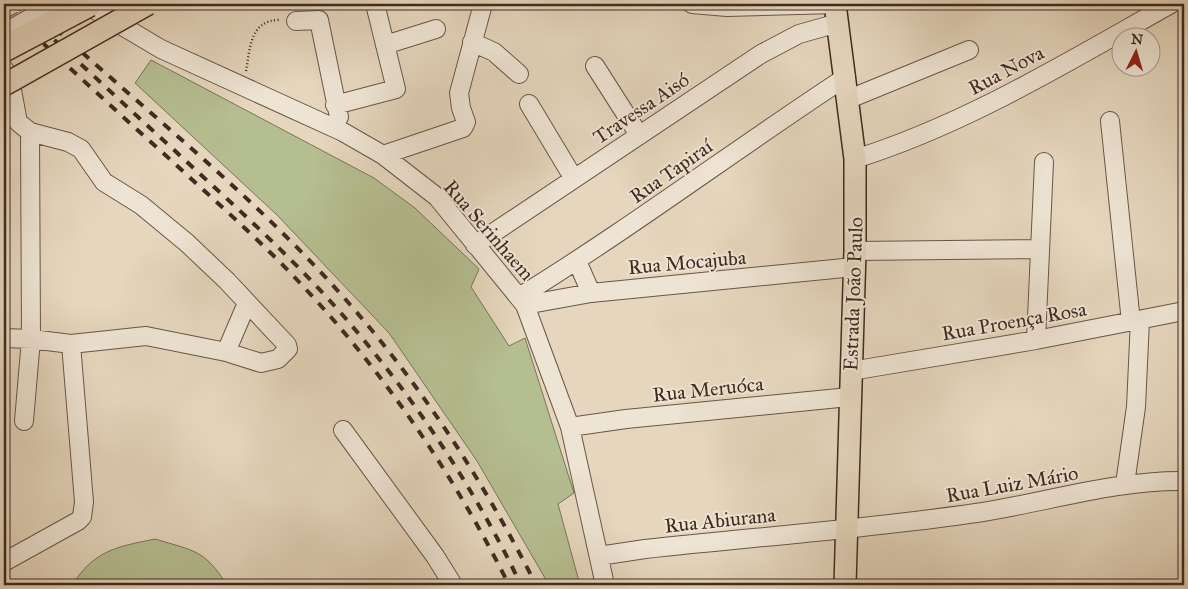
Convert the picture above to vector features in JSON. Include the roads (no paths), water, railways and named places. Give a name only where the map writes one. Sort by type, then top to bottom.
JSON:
[{"type":"highway","points":[[4,49],[89,4]]},
{"type":"main road","points":[[4,85],[148,4]]},
{"type":"main road","name":"Estrada João Paulo","points":[[836,10],[849,98],[855,159],[855,259],[849,397],[845,585]]},
{"type":"street","points":[[4,9],[13,4]]},
{"type":"street","points":[[4,33],[55,4]]},
{"type":"street","name":"Rua Serinhaem","points":[[85,4],[161,49],[314,117],[343,132],[383,155],[437,197],[522,301],[570,427],[605,585]]},
{"type":"street","points":[[335,105],[396,89],[375,4]]},
{"type":"street","points":[[383,155],[463,128],[466,122],[461,108],[459,93],[483,4]]},
{"type":"street","points":[[692,4],[836,10]]},
{"type":"street","name":"Rua Nova","points":[[855,159],[884,150],[944,125],[1000,98],[1171,4]]},
{"type":"street","name":"Travessa Aisó","points":[[475,245],[770,49],[799,34],[836,10]]},
{"type":"street","points":[[296,21],[319,20],[335,105],[343,132]]},
{"type":"street","points":[[385,45],[436,29]]},
{"type":"street","points":[[472,42],[494,52],[519,74]]},
{"type":"street","points":[[849,98],[969,50]]},
{"type":"street","points":[[594,66],[639,135]]},
{"type":"street","points":[[4,69],[10,80],[17,126],[31,339],[24,421]]},
{"type":"street","name":"Rua Tapiraí","points":[[522,301],[792,112],[846,77]]},
{"type":"street","points":[[529,104],[574,179]]},
{"type":"street","points":[[1110,121],[1136,321],[1136,407],[1125,484]]},
{"type":"street","points":[[4,338],[70,344],[146,336],[226,352],[261,362],[278,359],[286,353],[287,345],[193,249],[148,210],[104,182],[81,149],[68,142],[17,126]]},
{"type":"street","points":[[1036,340],[1044,162]]},
{"type":"street","name":"Rua Mocajuba","points":[[522,301],[855,259],[1040,248]]},
{"type":"street","points":[[577,261],[591,292]]},
{"type":"street","points":[[226,352],[247,303]]},
{"type":"street","name":"Rua Proença Rosa","points":[[851,371],[1036,340],[1184,311]]},
{"type":"street","points":[[4,562],[78,522],[82,517],[84,502],[70,344]]},
{"type":"street","name":"Rua Meruóca","points":[[570,427],[626,419],[849,397]]},
{"type":"street","points":[[343,430],[435,556],[453,585]]},
{"type":"street","name":"Rua Luiz Mário","points":[[846,528],[978,513],[1125,484],[1184,481]]},
{"type":"street","name":"Rua Abiurana","points":[[599,556],[645,549],[846,528]]},
{"type":"railway","points":[[14,4],[258,228],[340,312],[392,375],[440,442],[503,548],[521,585]]},
{"type":"railway","points":[[29,4],[219,173],[293,243],[359,315],[416,387],[468,464],[492,503],[536,585]]},
{"type":"railway","points":[[4,7],[254,236],[331,317],[389,389],[441,465],[488,544],[509,585]]}]
